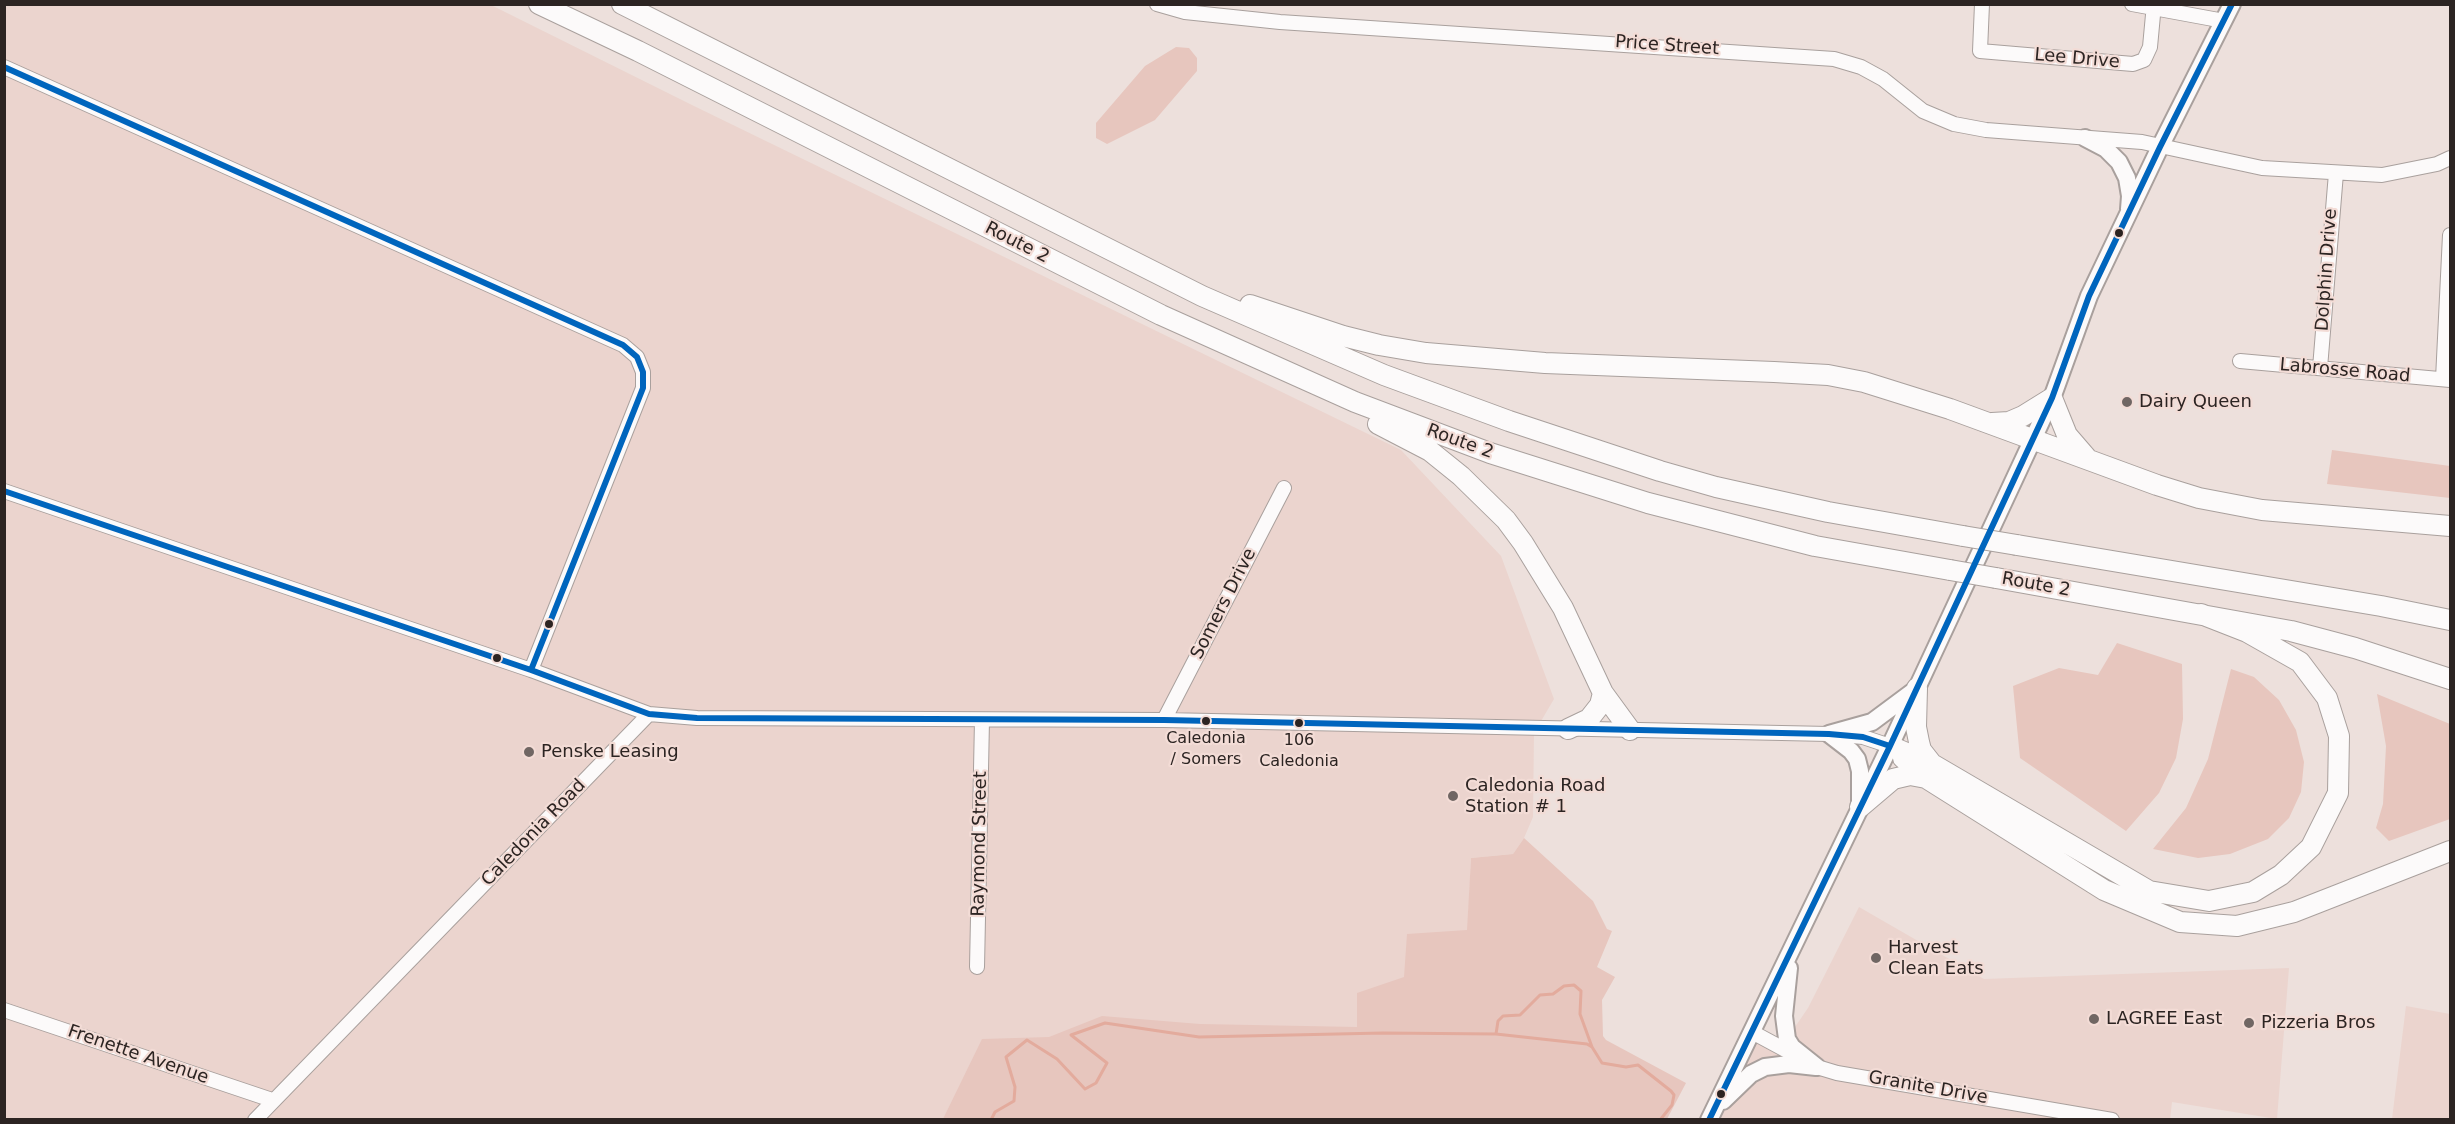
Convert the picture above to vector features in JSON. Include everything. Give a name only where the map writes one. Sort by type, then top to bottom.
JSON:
[{"type":"highway","name":"Route 2","points":[[539,4],[638,51],[1161,315],[1355,402],[1429,432],[1648,504],[1815,546],[2291,631],[2355,648],[2451,679]]},
{"type":"highway","name":"Route 2","points":[[622,4],[1203,296],[1322,350],[1598,452],[1660,471],[1769,499],[1964,536],[2451,620]]},
{"type":"highway","points":[[1147,267],[1195,282],[1304,324],[1379,345],[1478,358],[1828,375],[1864,381],[1990,423],[2157,485],[2231,505],[2308,515],[2451,526]]},
{"type":"highway","points":[[1279,368],[1316,393],[1430,452],[1487,500],[1523,543],[1557,598],[1603,693],[1630,730]]},
{"type":"highway","points":[[1990,423],[2009,422],[2052,398],[2067,435],[2088,459]]},
{"type":"highway","points":[[1860,807],[1893,779],[1929,771],[2149,891],[2209,901],[2253,892],[2281,875],[2311,847],[2338,794],[2339,736],[2326,698],[2300,662],[2247,632],[2201,614]]},
{"type":"highway","points":[[1917,688],[1916,727],[1929,771]]},
{"type":"highway","points":[[1568,729],[1589,719],[1600,705],[1603,693]]},
{"type":"highway","points":[[1890,746],[2104,890],[2180,922],[2237,927],[2283,915],[2451,851]]},
{"type":"main road","points":[[1711,1115],[1890,746],[2052,398],[2089,296],[2232,4]]},
{"type":"main road","points":[[2085,138],[2106,149],[2119,162],[2129,187],[2128,214]]},
{"type":"main road","points":[[1829,734],[1872,722],[1917,688]]},
{"type":"main road","points":[[1829,734],[1857,759],[1860,771],[1860,807]]},
{"type":"main road","points":[[1791,952],[1784,1003],[1785,1029],[1792,1047],[1817,1067]]},
{"type":"main road","points":[[1711,1115],[1751,1074],[1763,1067],[1789,1064],[1817,1067]]},
{"type":"street","name":"Price Street","points":[[1157,4],[1185,12],[1280,22],[1834,58],[1883,79],[1923,111],[1954,124],[1986,130],[2142,142],[2262,168],[2382,175],[2437,164],[2451,158]]},
{"type":"street","name":"Lee Drive","points":[[1982,4],[1980,51],[2133,64],[2144,60],[2150,47],[2154,6]]},
{"type":"street","points":[[2132,4],[2154,6],[2224,21]]},
{"type":"street","points":[[4,67],[623,345],[637,357],[643,372],[643,388],[531,670]]},
{"type":"street","name":"Dolphin Drive","points":[[2319,368],[2336,173]]},
{"type":"street","points":[[2447,379],[2451,235]]},
{"type":"street","name":"Labrosse Road","points":[[2240,361],[2447,379]]},
{"type":"street","name":"Somers Drive","points":[[1164,720],[1284,488]]},
{"type":"street","points":[[4,491],[531,670],[649,714],[697,717],[1164,720],[1829,734],[1863,737],[1890,746]]},
{"type":"street","name":"Caledonia Road","points":[[255,1119],[649,714]]},
{"type":"street","name":"Raymond Street","points":[[977,967],[982,720]]},
{"type":"street","name":"Frenette Avenue","points":[[4,1010],[272,1100]]},
{"type":"street","name":"Granite Drive","points":[[1752,1032],[1817,1067],[1837,1073],[2112,1119]]},
{"type":"shaded area","points":[[5,5],[491,5],[1401,450],[1501,556],[1554,699],[1534,733],[1533,817],[1524,838],[1513,854],[1471,858],[1468,930],[1400,1038],[944,1119],[5,1120]]},
{"type":"shaded area","points":[[1176,47],[1189,48],[1197,58],[1197,71],[1155,120],[1107,144],[1096,138],[1096,123],[1145,66]]},
{"type":"shaded area","points":[[2332,450],[2450,466],[2450,498],[2327,484]]},
{"type":"shaded area","points":[[2117,643],[2182,664],[2183,719],[2176,758],[2159,793],[2126,831],[2020,758],[2013,686],[2059,668],[2098,675]]},
{"type":"shaded area","points":[[2231,669],[2254,677],[2279,700],[2296,730],[2304,762],[2301,792],[2289,818],[2268,839],[2230,854],[2198,858],[2153,849],[2186,808],[2208,759]]},
{"type":"shaded area","points":[[2377,694],[2450,724],[2450,819],[2389,841],[2376,828],[2383,804],[2386,746]]},
{"type":"shaded area","points":[[1524,838],[1593,901],[1607,929],[1612,931],[1597,967],[1615,977],[1602,1000],[1603,1036],[1606,1040],[1686,1083],[1667,1119],[943,1119],[982,1039],[1049,1037],[1102,1016],[1200,1024],[1357,1027],[1357,993],[1404,977],[1407,934],[1467,930],[1471,858],[1513,854]]},
{"type":"shaded area","points":[[1859,907],[1984,979],[2289,968],[2277,1119],[2172,1102],[2170,1120],[1712,1120],[1757,1030],[1784,1043],[1808,1008]]},
{"type":"shaded area","points":[[2406,1006],[2450,1014],[2450,1119],[2392,1119]]},
{"type":"waterway","points":[[1496,1034],[1498,1021],[1503,1016],[1520,1015],[1540,995],[1553,994],[1564,986],[1574,985],[1581,991],[1580,1014],[1592,1047]]},
{"type":"waterway","points":[[991,1120],[995,1112],[1014,1101],[1015,1087],[1006,1057],[1027,1040],[1057,1059],[1085,1089],[1096,1083],[1107,1063],[1071,1035],[1105,1023],[1199,1037],[1383,1033],[1496,1034],[1587,1044],[1592,1047],[1602,1063],[1626,1067],[1638,1065],[1671,1091],[1674,1095],[1672,1105],[1660,1120]]},
{"type":"transit line","points":[[1709,1120],[1890,746],[2052,398],[2089,296],[2232,4]]},
{"type":"transit line","points":[[4,67],[623,345],[637,357],[643,372],[643,388],[531,670]]},
{"type":"transit line","points":[[4,491],[531,670],[649,714],[697,718],[1164,720],[1829,734],[1863,737],[1890,746]]},
{"type":"place","name":"Dairy Queen","points":[[2127,402]]},
{"type":"place","name":"Caledonia / Somers","points":[[1206,721]]},
{"type":"place","name":"106 Caledonia","points":[[1299,723]]},
{"type":"place","name":"Penske Leasing","points":[[529,752]]},
{"type":"place","name":"Caledonia Road Station # 1","points":[[1453,796]]},
{"type":"place","name":"Harvest Clean Eats","points":[[1876,958]]},
{"type":"place","name":"LAGREE East","points":[[2094,1019]]},
{"type":"place","name":"Pizzeria Bros","points":[[2249,1023]]}]
